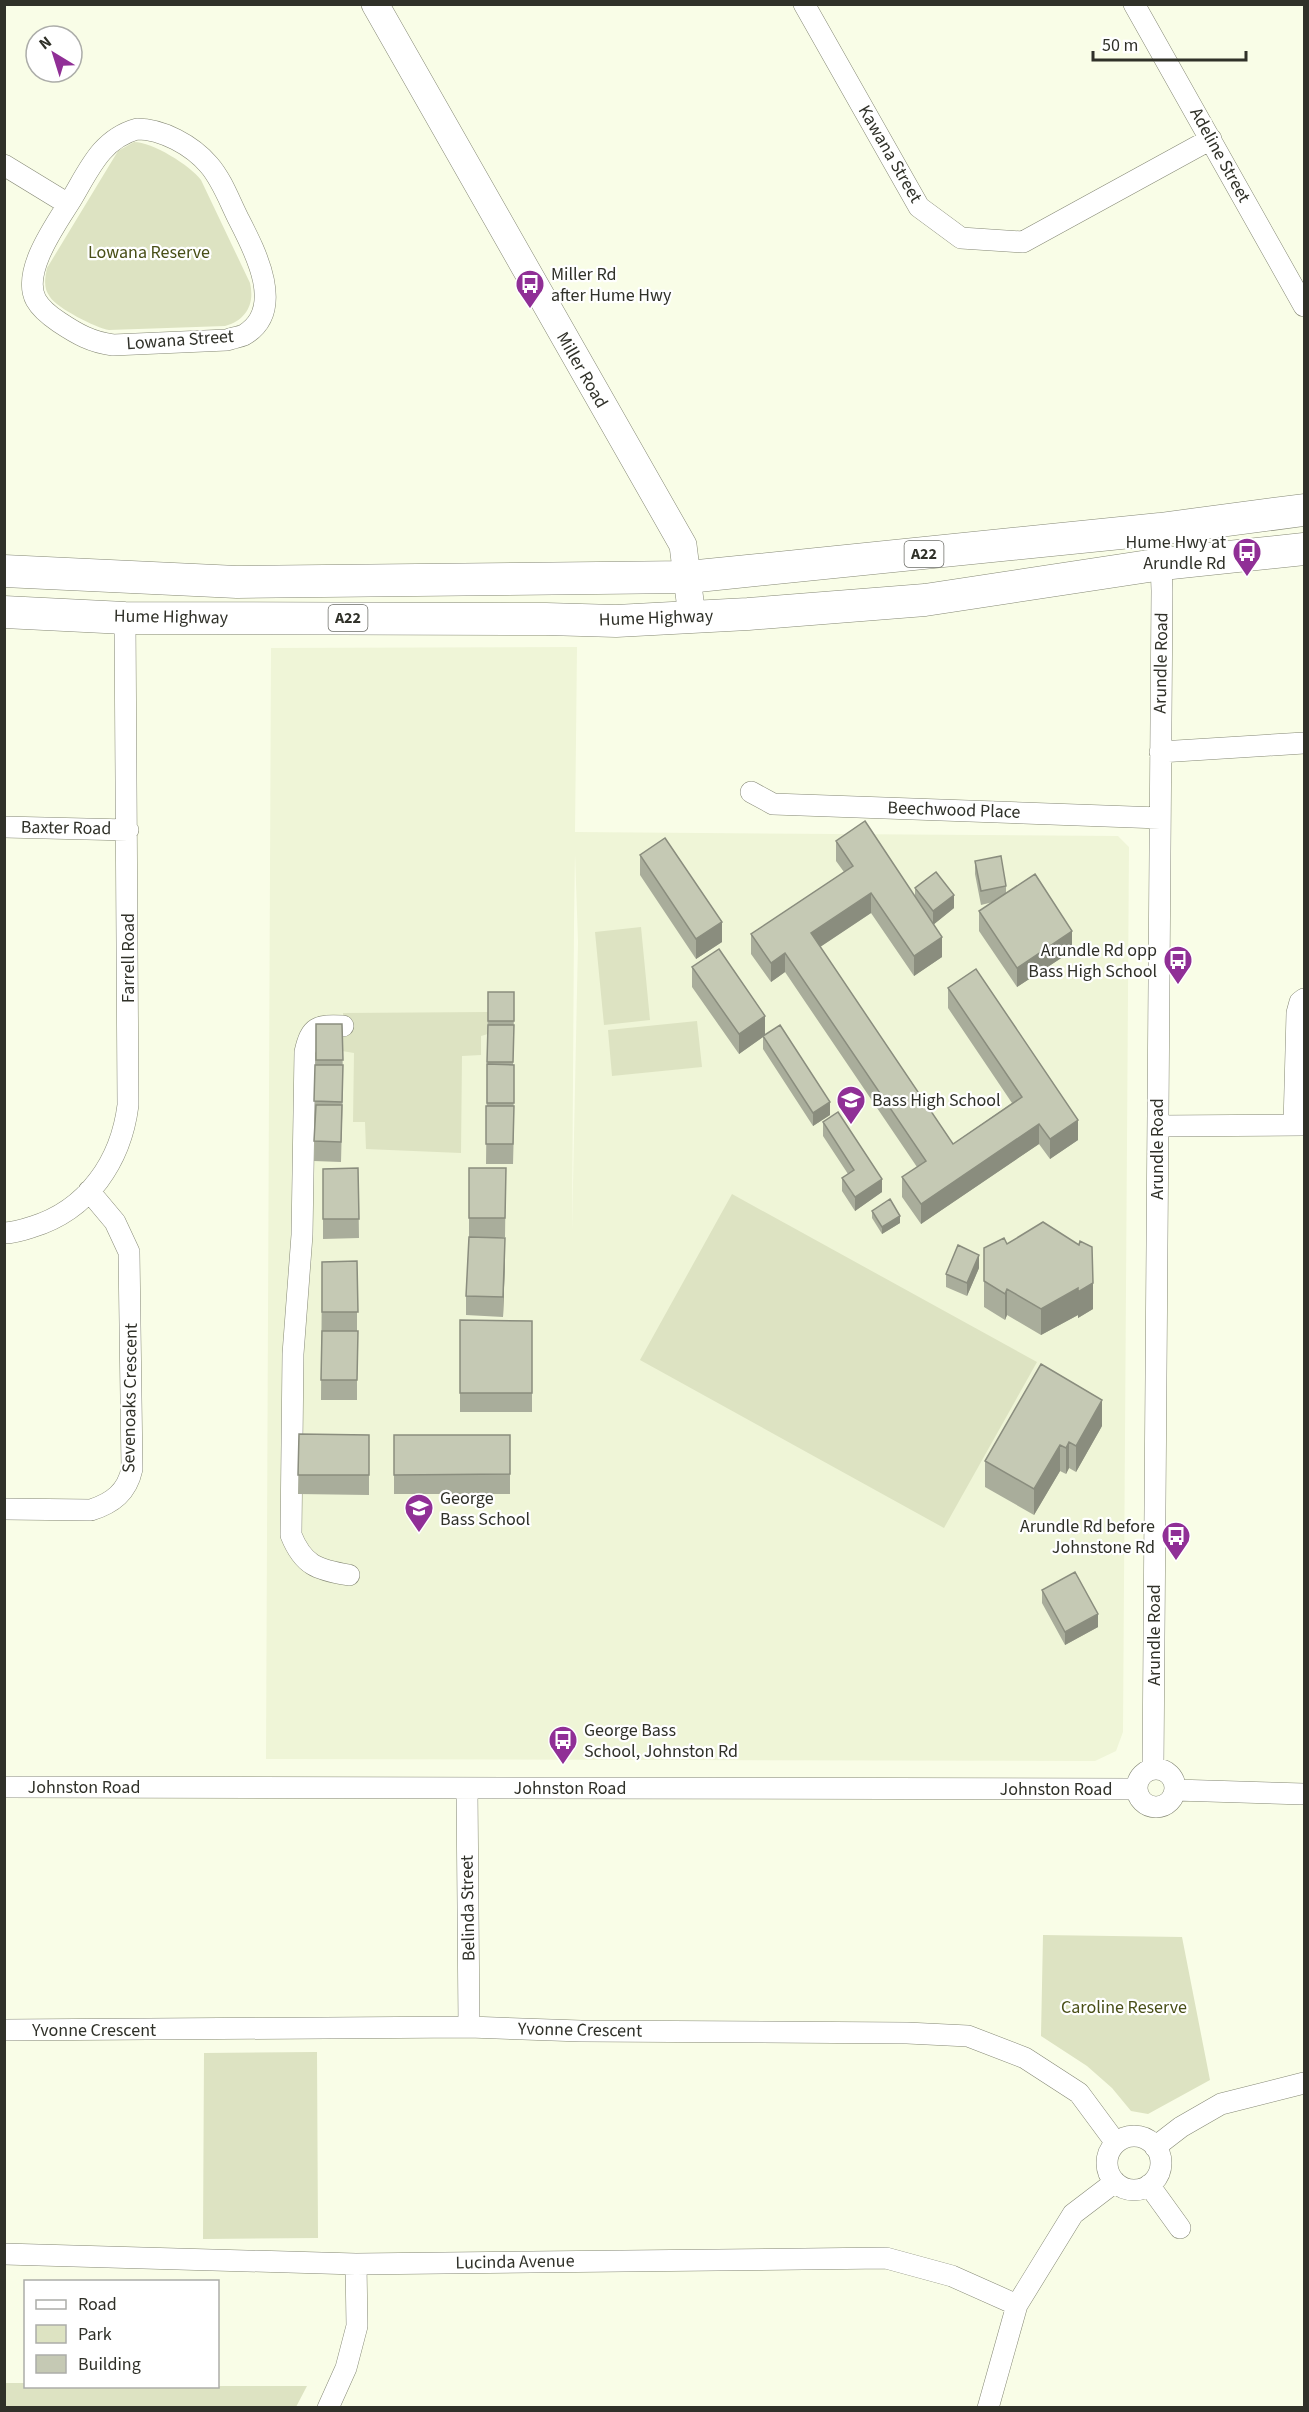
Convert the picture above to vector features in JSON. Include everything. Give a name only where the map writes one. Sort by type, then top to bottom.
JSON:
[{"type":"highway","name":"Hume Highway","points":[[4,572],[237,582],[688,577],[1160,529],[1305,510]]},
{"type":"highway","name":"Hume Highway","points":[[4,612],[125,618],[616,621],[925,600],[1162,564],[1305,549]]},
{"type":"main road","name":"Miller Road","points":[[375,4],[682,545],[692,617]]},
{"type":"street","name":"Kawana Street","points":[[804,4],[919,207],[961,238],[1023,242],[1210,139]]},
{"type":"street","name":"Adeline Street","points":[[1134,4],[1305,306]]},
{"type":"street","name":"Lowana Street","points":[[137,129],[152,129],[166,134],[200,156],[210,166],[255,250],[265,289],[265,306],[258,322],[244,335],[226,340],[113,345],[94,342],[78,335],[42,309],[35,298],[32,282],[39,255],[69,204],[103,148],[113,138],[137,129]]},
{"type":"street","points":[[4,165],[69,204]]},
{"type":"street","name":"Arundle Road","points":[[1153,1769],[1162,564],[1160,529]]},
{"type":"street","name":"Farrell Road","points":[[4,1233],[42,1224],[60,1216],[89,1191],[101,1178],[119,1146],[126,1126],[128,1105],[128,830],[125,618]]},
{"type":"street","points":[[1160,752],[1305,743]]},
{"type":"street","name":"Beechwood Place","points":[[751,792],[773,804],[1160,818]]},
{"type":"street","name":"Baxter Road","points":[[4,827],[128,830]]},
{"type":"street","points":[[1158,1126],[1299,1125],[1297,1013],[1300,1002],[1305,999]]},
{"type":"street","points":[[343,1026],[326,1025],[314,1029],[304,1052],[302,1235],[293,1354],[291,1535],[298,1551],[307,1563],[349,1575]]},
{"type":"street","name":"Sevenoaks Crescent","points":[[4,1509],[91,1510],[110,1503],[118,1497],[130,1477],[132,1457],[129,1252],[115,1222],[89,1191]]},
{"type":"street","points":[[1153,1769],[1166,1771],[1171,1775],[1175,1790],[1169,1802],[1154,1807],[1141,1800],[1136,1789],[1140,1777],[1153,1769]]},
{"type":"street","name":"Johnston Road","points":[[4,1787],[1136,1789]]},
{"type":"street","name":"Belinda Street","points":[[467,1788],[470,2027]]},
{"type":"street","points":[[1175,1790],[1305,1794]]},
{"type":"street","name":"Yvonne Crescent","points":[[4,2030],[470,2027],[593,2031],[907,2033],[968,2036],[1025,2058],[1079,2093],[1116,2143]]},
{"type":"street","points":[[1155,2147],[1181,2127],[1221,2104],[1305,2083]]},
{"type":"street","points":[[1139,2137],[1148,2140],[1155,2147],[1161,2165],[1156,2178],[1149,2185],[1129,2190],[1115,2182],[1109,2175],[1107,2160],[1116,2143],[1124,2138],[1139,2137]]},
{"type":"street","points":[[988,2408],[1017,2306],[1073,2214],[1115,2182]]},
{"type":"street","points":[[1149,2185],[1180,2228]]},
{"type":"street","name":"Lucinda Avenue","points":[[4,2254],[356,2264],[886,2258],[952,2276],[1017,2306]]},
{"type":"street","points":[[328,2408],[346,2368],[357,2326],[356,2264]]},
{"type":"shaded area","name":"Bass High School","points":[[577,647],[575,832],[1118,836],[1129,847],[1123,1732],[1116,1751],[1095,1761],[266,1759],[271,648]],"holes":[[[575,854],[578,942],[572,1232]]]},
{"type":"green space","name":"Lowana Reserve","points":[[134,142],[151,146],[170,155],[201,180],[250,283],[250,304],[238,320],[225,326],[109,330],[95,326],[68,312],[48,294],[45,283],[47,268],[118,151]]},
{"type":"green space","points":[[641,927],[650,1020],[604,1025],[595,932]]},
{"type":"green space","points":[[488,1012],[488,1034],[481,1036],[481,1055],[462,1056],[461,1153],[366,1149],[365,1122],[353,1122],[354,1053],[342,1051],[343,1013]]},
{"type":"green space","points":[[697,1021],[702,1067],[612,1076],[608,1030]]},
{"type":"green space","points":[[732,1194],[1037,1362],[944,1528],[640,1360]]},
{"type":"green space","name":"Caroline Reserve","points":[[1043,1935],[1182,1937],[1210,2080],[1148,2114],[1131,2111],[1112,2088],[1087,2066],[1041,2036]]},
{"type":"green space","points":[[317,2052],[318,2238],[203,2239],[204,2053]]},
{"type":"green space","points":[[5,2383],[24,2383],[24,2388],[307,2386],[296,2407],[5,2408]]},
{"type":"building","points":[[865,821],[942,937],[914,956],[871,893],[811,933],[953,1144],[1022,1097],[948,988],[976,969],[1078,1120],[1050,1139],[1039,1124],[921,1204],[902,1177],[926,1161],[785,953],[771,963],[751,934],[853,866],[836,841]]},
{"type":"building","points":[[665,838],[722,922],[696,939],[640,855]]},
{"type":"building","points":[[1001,856],[1006,886],[981,891],[975,861]]},
{"type":"building","points":[[936,872],[954,895],[933,911],[915,888]]},
{"type":"building","points":[[1035,874],[1072,931],[1017,968],[979,911]]},
{"type":"building","points":[[719,949],[765,1016],[739,1034],[692,967]]},
{"type":"building","points":[[488,992],[514,992],[514,1021],[488,1021]]},
{"type":"building","points":[[316,1024],[342,1024],[343,1060],[316,1060]]},
{"type":"building","points":[[488,1025],[514,1025],[513,1062],[487,1062]]},
{"type":"building","points":[[780,1025],[830,1102],[813,1113],[763,1036]]},
{"type":"building","points":[[487,1064],[514,1065],[514,1103],[487,1103]]},
{"type":"building","points":[[315,1065],[343,1065],[342,1102],[314,1101]]},
{"type":"building","points":[[316,1105],[342,1105],[341,1142],[314,1141]]},
{"type":"building","points":[[486,1106],[514,1106],[513,1144],[486,1144]]},
{"type":"building","points":[[838,1112],[882,1179],[855,1197],[842,1178],[854,1170],[823,1122]]},
{"type":"building","points":[[358,1168],[359,1219],[323,1219],[323,1169]]},
{"type":"building","points":[[469,1168],[506,1168],[505,1218],[469,1218]]},
{"type":"building","points":[[890,1199],[900,1216],[882,1227],[872,1211]]},
{"type":"building","points":[[1043,1222],[1079,1245],[1080,1241],[1092,1247],[1093,1283],[1078,1292],[1078,1288],[1041,1309],[1007,1289],[1005,1294],[984,1281],[984,1248],[1004,1238],[1007,1244]]},
{"type":"building","points":[[469,1237],[505,1238],[503,1297],[466,1296]]},
{"type":"building","points":[[958,1245],[979,1255],[967,1283],[946,1274]]},
{"type":"building","points":[[357,1261],[358,1312],[322,1312],[322,1262]]},
{"type":"building","points":[[460,1320],[532,1321],[532,1393],[460,1393]]},
{"type":"building","points":[[322,1331],[358,1331],[357,1380],[321,1380]]},
{"type":"building","points":[[1041,1364],[1102,1400],[1076,1446],[1069,1442],[1066,1448],[1060,1445],[1034,1489],[985,1461]]},
{"type":"building","points":[[299,1434],[369,1435],[369,1475],[298,1475]]},
{"type":"building","points":[[394,1435],[510,1435],[510,1474],[394,1475]]},
{"type":"building","points":[[1075,1572],[1098,1614],[1065,1632],[1042,1590]]},
{"type":"place","name":"Miller Rd after Hume Hwy","points":[[530,310]]},
{"type":"place","name":"Hume Hwy at Arundle Rd","points":[[1247,578]]},
{"type":"place","name":"Arundle Rd opp Bass High School","points":[[1178,986]]},
{"type":"place","name":"Bass High School","points":[[851,1126]]},
{"type":"place","name":"George Bass School","points":[[419,1534]]},
{"type":"place","name":"Arundle Rd before Johnstone Rd","points":[[1176,1562]]},
{"type":"place","name":"George Bass School, Johnston Rd","points":[[563,1766]]}]
